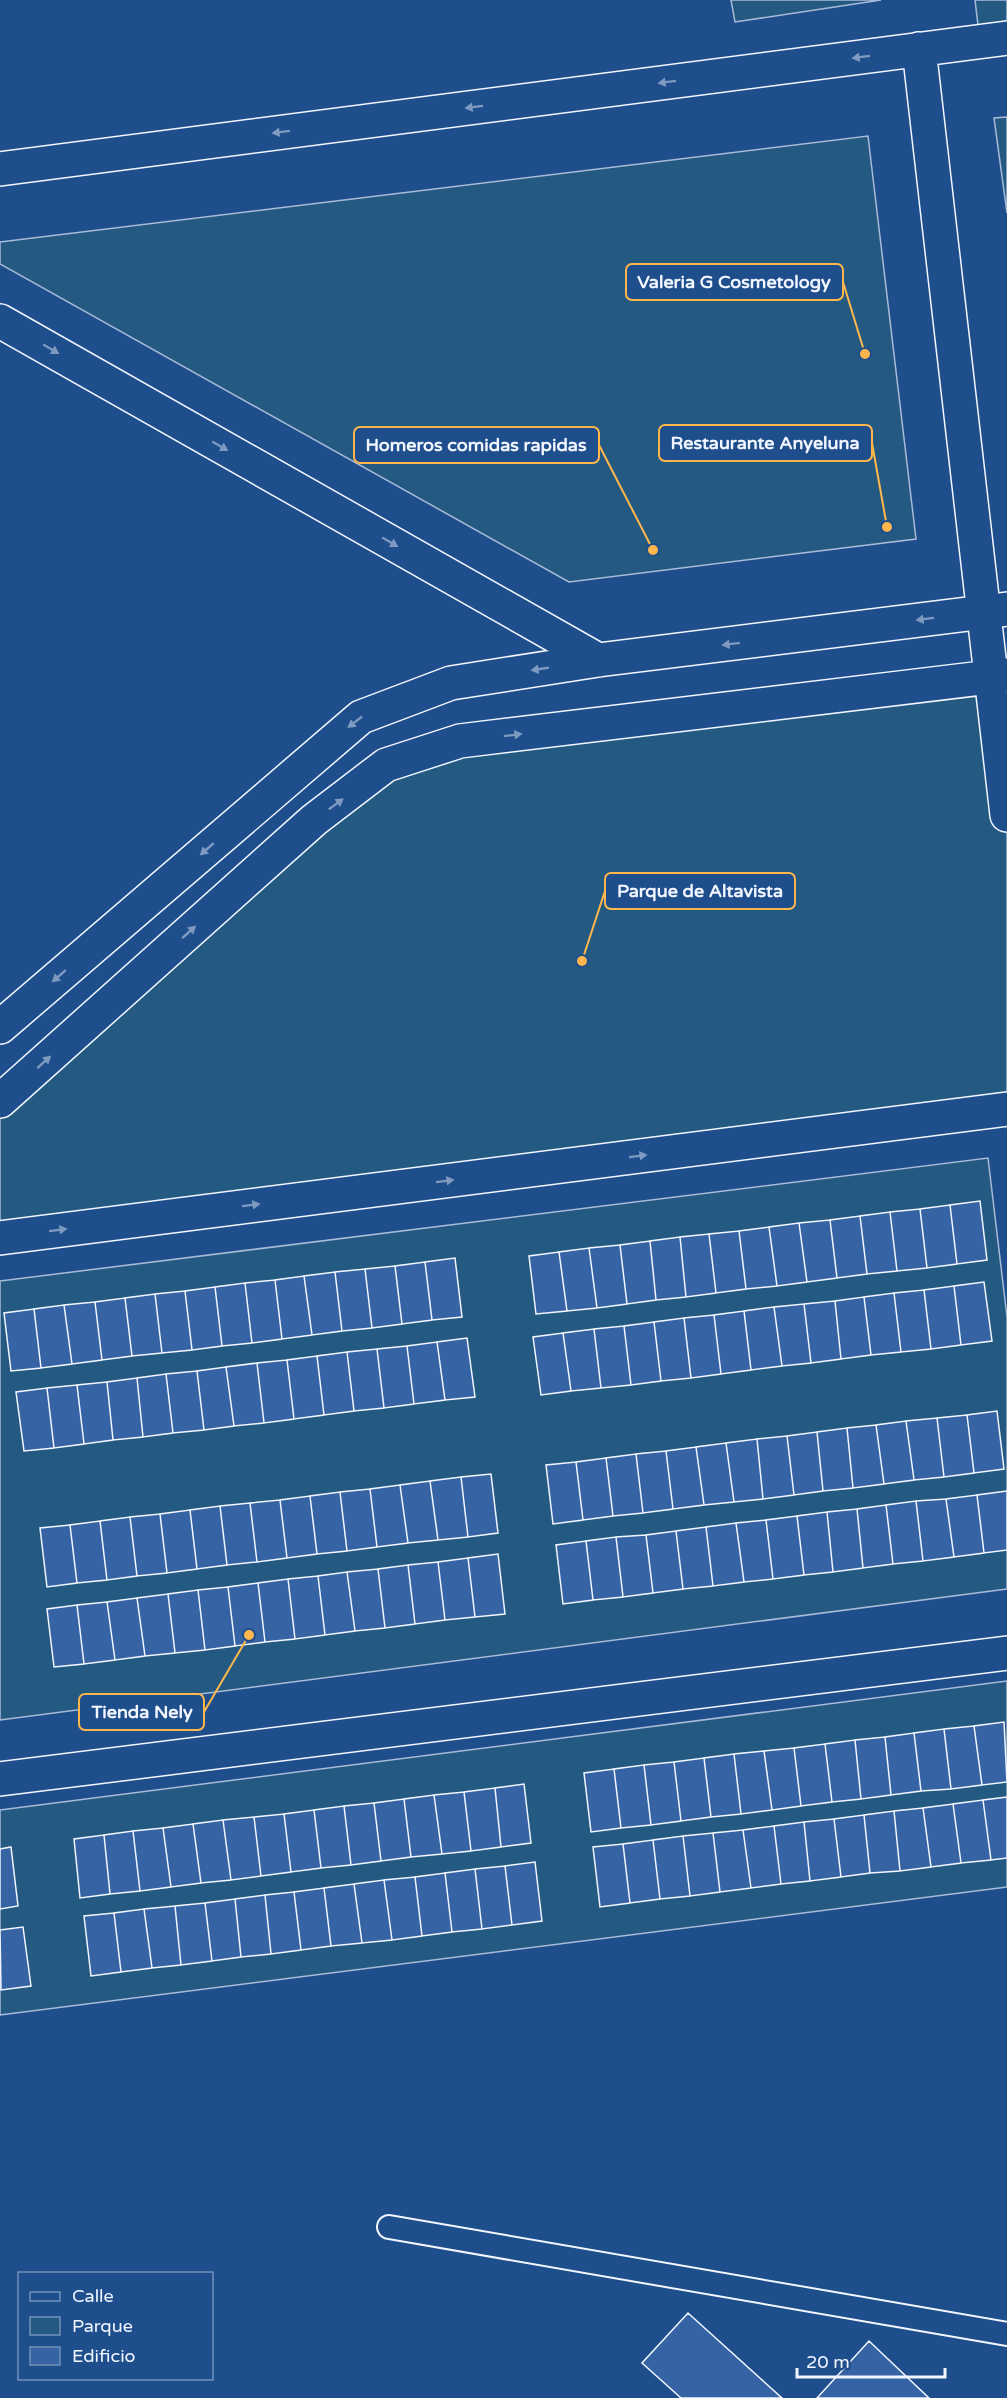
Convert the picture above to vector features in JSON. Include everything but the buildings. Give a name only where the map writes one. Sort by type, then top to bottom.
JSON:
[{"type":"street","points":[[0,169],[993,40]]},
{"type":"street","points":[[919,49],[995,611],[1007,814]]},
{"type":"street","points":[[0,321],[598,660]]},
{"type":"street","points":[[0,1027],[361,717],[452,683],[598,660],[995,611]]},
{"type":"street","points":[[0,1101],[314,820],[386,765],[460,741],[999,676]]},
{"type":"street","points":[[0,1238],[1007,1109]]},
{"type":"street","points":[[0,1779],[1007,1653]]},
{"type":"lane","points":[[389,2227],[1007,2334]]},
{"type":"green space","points":[[731,0],[881,0],[735,22]]},
{"type":"green space","points":[[975,0],[1007,0],[1007,38],[980,42]]},
{"type":"green space","points":[[1007,117],[1007,213],[994,118]]},
{"type":"green space","points":[[868,136],[916,539],[569,582],[0,264],[0,242]]},
{"type":"green space","points":[[990,677],[1007,815],[1007,1109],[0,1238],[0,1101],[386,765]]},
{"type":"green space","points":[[988,1158],[1007,1317],[1007,1589],[0,1720],[0,1281]]},
{"type":"green space","points":[[1007,1681],[1007,1887],[0,2015],[0,1810]]},
{"type":"place","name":"Valeria G Cosmetology","points":[[865,354]]},
{"type":"place","name":"Restaurante Anyeluna","points":[[887,527]]},
{"type":"place","name":"Homeros comidas rapidas","points":[[653,550]]},
{"type":"place","name":"Parque de Altavista","points":[[582,961]]},
{"type":"place","name":"Tienda Nely","points":[[249,1635]]}]
